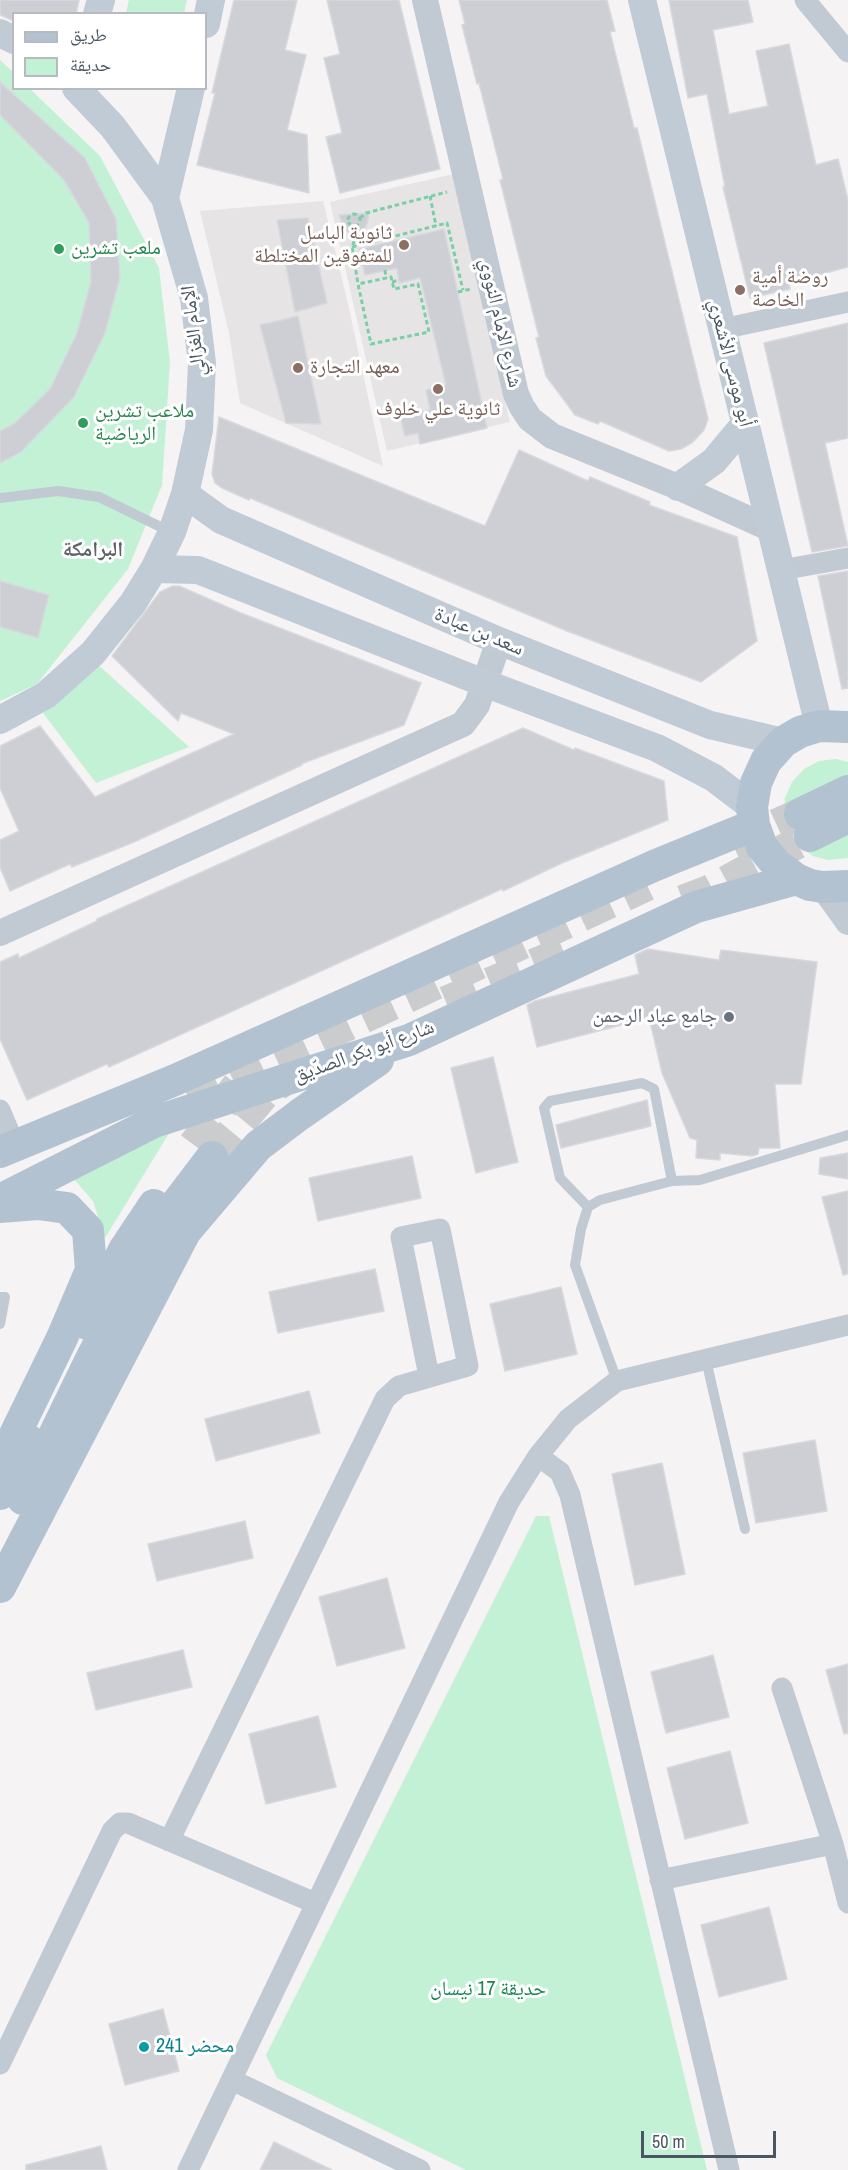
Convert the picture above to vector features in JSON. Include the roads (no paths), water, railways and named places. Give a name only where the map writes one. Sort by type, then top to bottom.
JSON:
[{"type":"main road","points":[[207,19],[211,0]]},
{"type":"main road","name":"أبو موسى الأشعري","points":[[642,0],[781,570],[833,726]]},
{"type":"main road","name":"الإمام الغزالي","points":[[0,720],[46,695],[93,653],[133,603],[154,569],[172,532],[185,494],[199,430],[202,363],[194,298],[165,198],[113,127],[79,90]]},
{"type":"main road","points":[[165,198],[190,90]]},
{"type":"main road","points":[[678,487],[714,461],[745,424]]},
{"type":"main road","name":"سعد بن عبادة","points":[[185,494],[221,520],[499,641],[710,725],[783,742]]},
{"type":"main road","points":[[154,569],[198,570],[484,683],[657,748],[714,778],[753,816]]},
{"type":"main road","points":[[823,884],[777,865],[762,847],[753,816],[756,783],[766,760],[783,742],[800,732],[833,726]]},
{"type":"main road","points":[[848,791],[805,825],[848,817]]},
{"type":"main road","points":[[8,1149],[175,1080],[656,865],[753,816]]},
{"type":"main road","name":"شارع أبو بكر الصدّيق","points":[[0,1200],[154,1122],[409,1040],[696,907],[823,884]]},
{"type":"main road","points":[[0,1587],[185,1232],[258,1146],[299,1115],[409,1040]]},
{"type":"main road","points":[[0,1180],[156,1113]]},
{"type":"main road","points":[[0,1494],[124,1250],[203,1151],[93,1355],[0,1546]]},
{"type":"main road","points":[[0,1207],[38,1204],[67,1208],[88,1230],[91,1270],[62,1338],[0,1466]]},
{"type":"street","name":"شارع الإمام النووي","points":[[425,0],[516,394],[522,407],[540,429],[552,436],[678,487],[771,529]]},
{"type":"street","points":[[805,0],[848,52]]},
{"type":"street","points":[[722,329],[848,302]]},
{"type":"street","points":[[781,570],[848,558]]},
{"type":"street","points":[[0,933],[463,724],[477,705],[499,641]]},
{"type":"street","points":[[823,884],[848,922]]},
{"type":"street","points":[[0,1110],[8,1149]]},
{"type":"street","points":[[169,1841],[385,1399],[399,1386],[468,1366],[440,1229],[401,1237],[429,1376]]},
{"type":"street","points":[[188,2170],[509,1502],[538,1456],[568,1419],[617,1381],[848,1325]]},
{"type":"street","points":[[538,1456],[560,1472],[570,1495],[729,2170]]},
{"type":"street","points":[[782,1688],[833,1844],[848,1903]]},
{"type":"street","points":[[0,2064],[112,1831],[120,1823],[128,1823],[315,1903]]},
{"type":"street","points":[[660,1880],[833,1844]]},
{"type":"street","points":[[232,2080],[420,2170]]},
{"type":"lane","points":[[0,498],[58,491],[99,497],[172,532]]},
{"type":"lane","points":[[588,1207],[560,1178],[544,1108],[550,1101],[642,1083],[654,1089],[672,1181]]},
{"type":"lane","points":[[617,1381],[575,1265],[581,1230],[588,1207],[600,1200],[672,1181],[700,1180],[848,1135]]},
{"type":"lane","points":[[0,1297],[5,1297],[0,1324]]},
{"type":"lane","points":[[706,1360],[745,1529]]},
{"type":"tunnel","points":[[733,845],[800,814]]},
{"type":"tunnel","points":[[683,901],[709,891],[810,836]]},
{"type":"tunnel","points":[[189,1099],[647,885]]},
{"type":"tunnel","points":[[446,1002],[566,951]]},
{"type":"tunnel","points":[[212,1157],[263,1095],[285,1079]]},
{"type":"tunnel","points":[[194,1145],[238,1085]]},
{"type":"place","name":"ثانوية الباسل للمتفوقين المختلطة","points":[[404,245]]},
{"type":"place","name":"ملعب تشرين","points":[[59,249]]},
{"type":"place","name":"روضة أمية الخاصة","points":[[740,290]]},
{"type":"place","name":"معهد التجارة","points":[[298,368]]},
{"type":"place","name":"ثانوية علي خلوف","points":[[438,389]]},
{"type":"place","name":"ملاعب تشرين الرياضية","points":[[83,423]]},
{"type":"place","name":"جامع عباد الرحمن","points":[[729,1017]]},
{"type":"place","name":"محضر 241","points":[[144,2047]]},
{"type":"district","name":"البرامكة","points":[[93,550]]},
{"type":"park label","name":"حديقة 17 نيسان","points":[[488,1990]]}]
